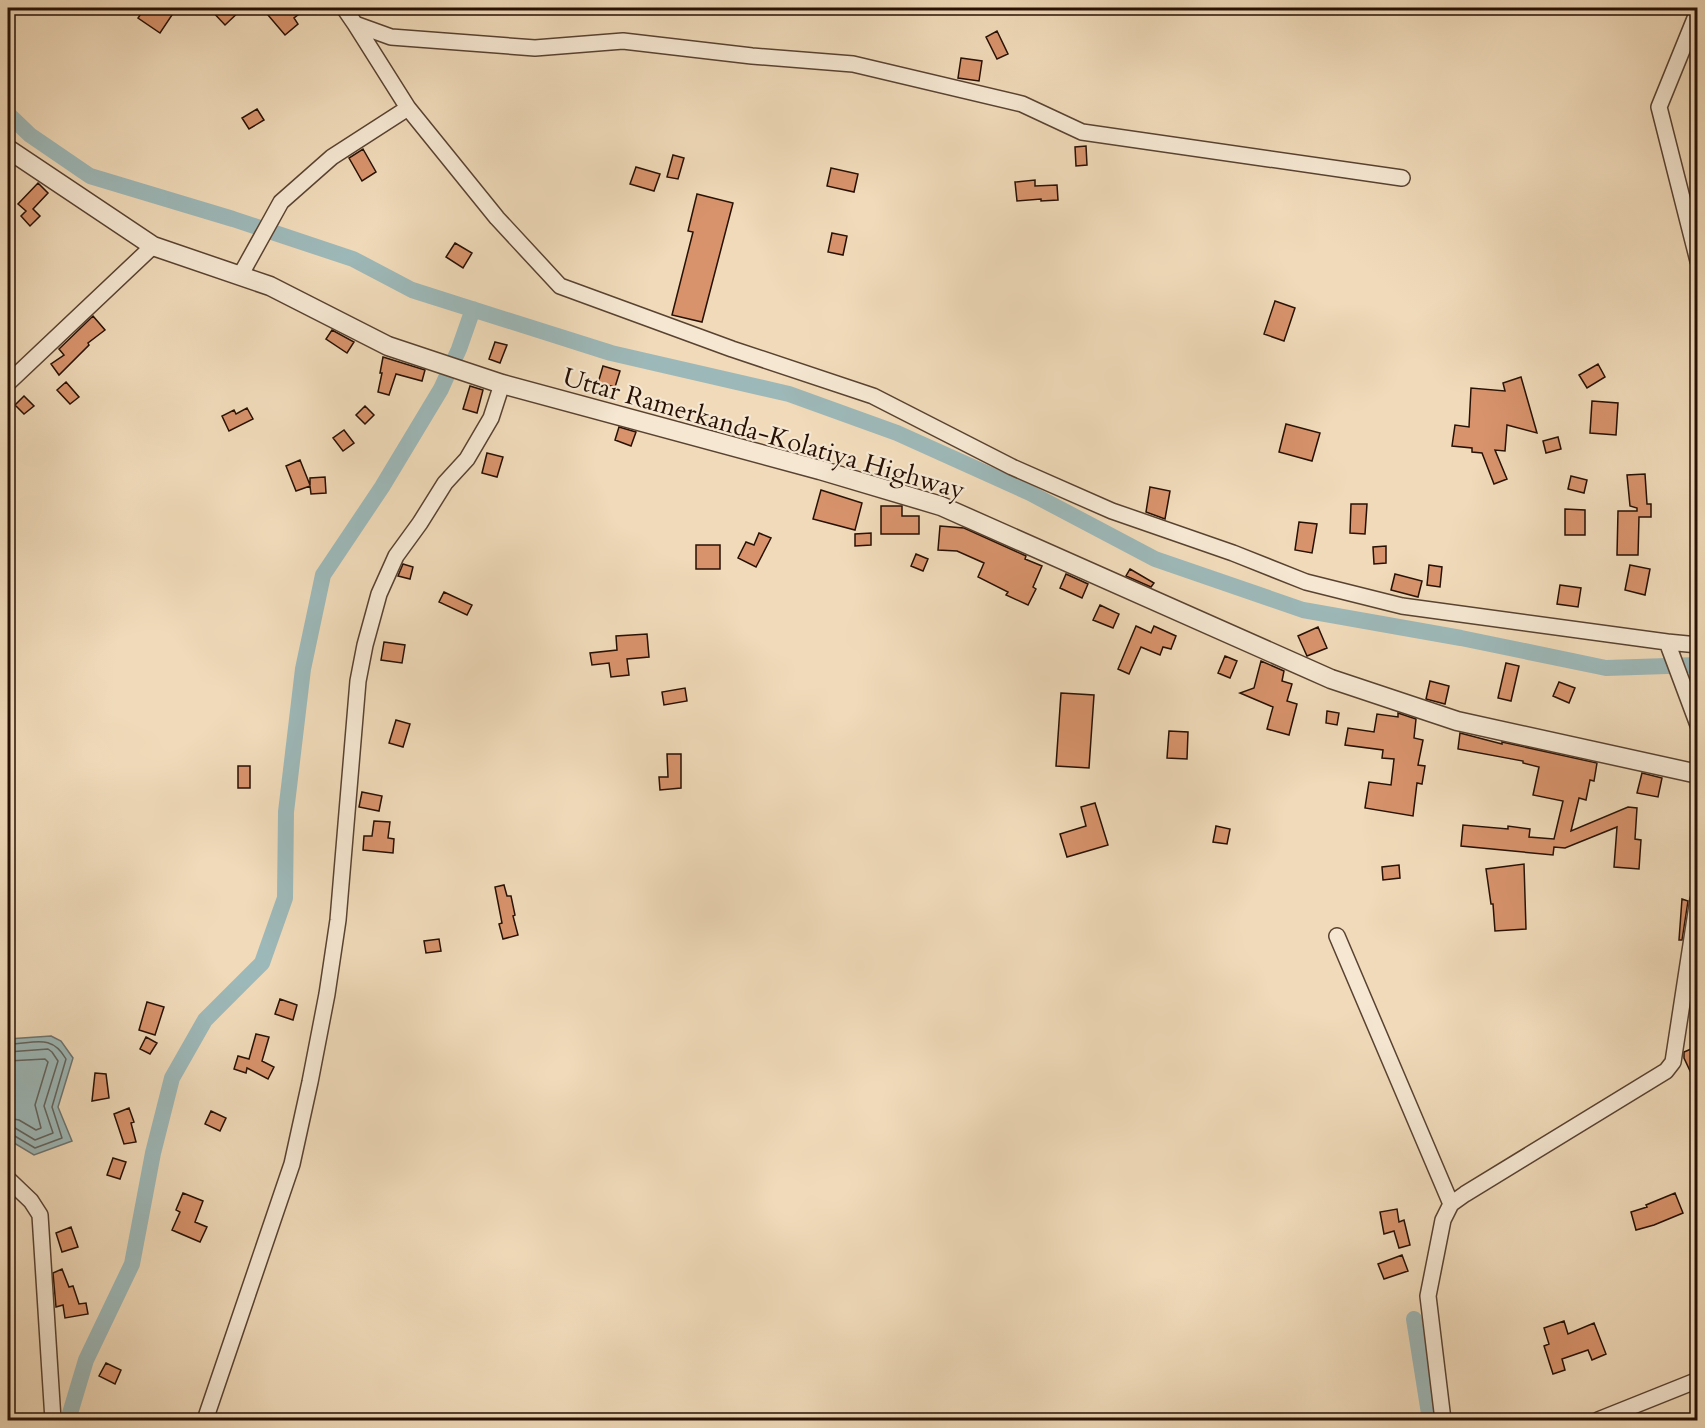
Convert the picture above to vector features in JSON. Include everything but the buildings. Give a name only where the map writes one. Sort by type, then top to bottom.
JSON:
[{"type":"street","points":[[344,8],[408,108],[496,218],[560,286],[732,349],[873,396],[1012,467],[1112,511],[1233,553],[1306,582],[1402,606],[1669,646],[1698,645]]},
{"type":"street","points":[[1698,12],[1659,107],[1698,261]]},
{"type":"street","points":[[355,24],[391,37],[415,39],[535,48],[623,41],[752,56],[852,64],[1022,104],[1083,132],[1402,178]]},
{"type":"street","points":[[240,276],[281,202],[332,157],[408,108]]},
{"type":"street","name":"Uttar Ramerkanda-Kolatiya Highway","points":[[8,149],[153,246],[270,286],[388,346],[497,382],[820,470],[941,506],[1331,679],[1457,721],[1698,774]]},
{"type":"street","points":[[8,383],[153,246]]},
{"type":"street","points":[[205,1420],[292,1164],[310,1082],[338,920],[358,681],[376,604],[396,556],[445,483],[467,459],[491,418],[497,382]]},
{"type":"street","points":[[1669,646],[1698,724]]},
{"type":"street","points":[[1443,1420],[1428,1296],[1443,1220],[1451,1204],[1666,1071],[1673,1062],[1698,899]]},
{"type":"street","points":[[1337,936],[1451,1204]]},
{"type":"street","points":[[8,1179],[31,1201],[40,1215],[53,1420]]},
{"type":"street","points":[[1598,1420],[1698,1380]]},
{"type":"water","points":[[51,1036],[61,1041],[73,1058],[58,1107],[72,1141],[34,1155],[9,1140],[8,1136],[8,1039]]},
{"type":"waterway","points":[[8,114],[30,135],[90,176],[233,219],[353,259],[412,290],[611,353],[789,394],[897,433],[1030,493],[1155,559],[1303,610],[1461,638],[1606,668],[1698,665]]},
{"type":"waterway","points":[[68,1420],[86,1360],[132,1264],[153,1153],[172,1078],[205,1020],[262,963],[285,898],[286,812],[303,669],[323,575],[382,487],[441,389],[459,349],[473,309]]},
{"type":"waterway","points":[[1414,1319],[1430,1420]]}]
